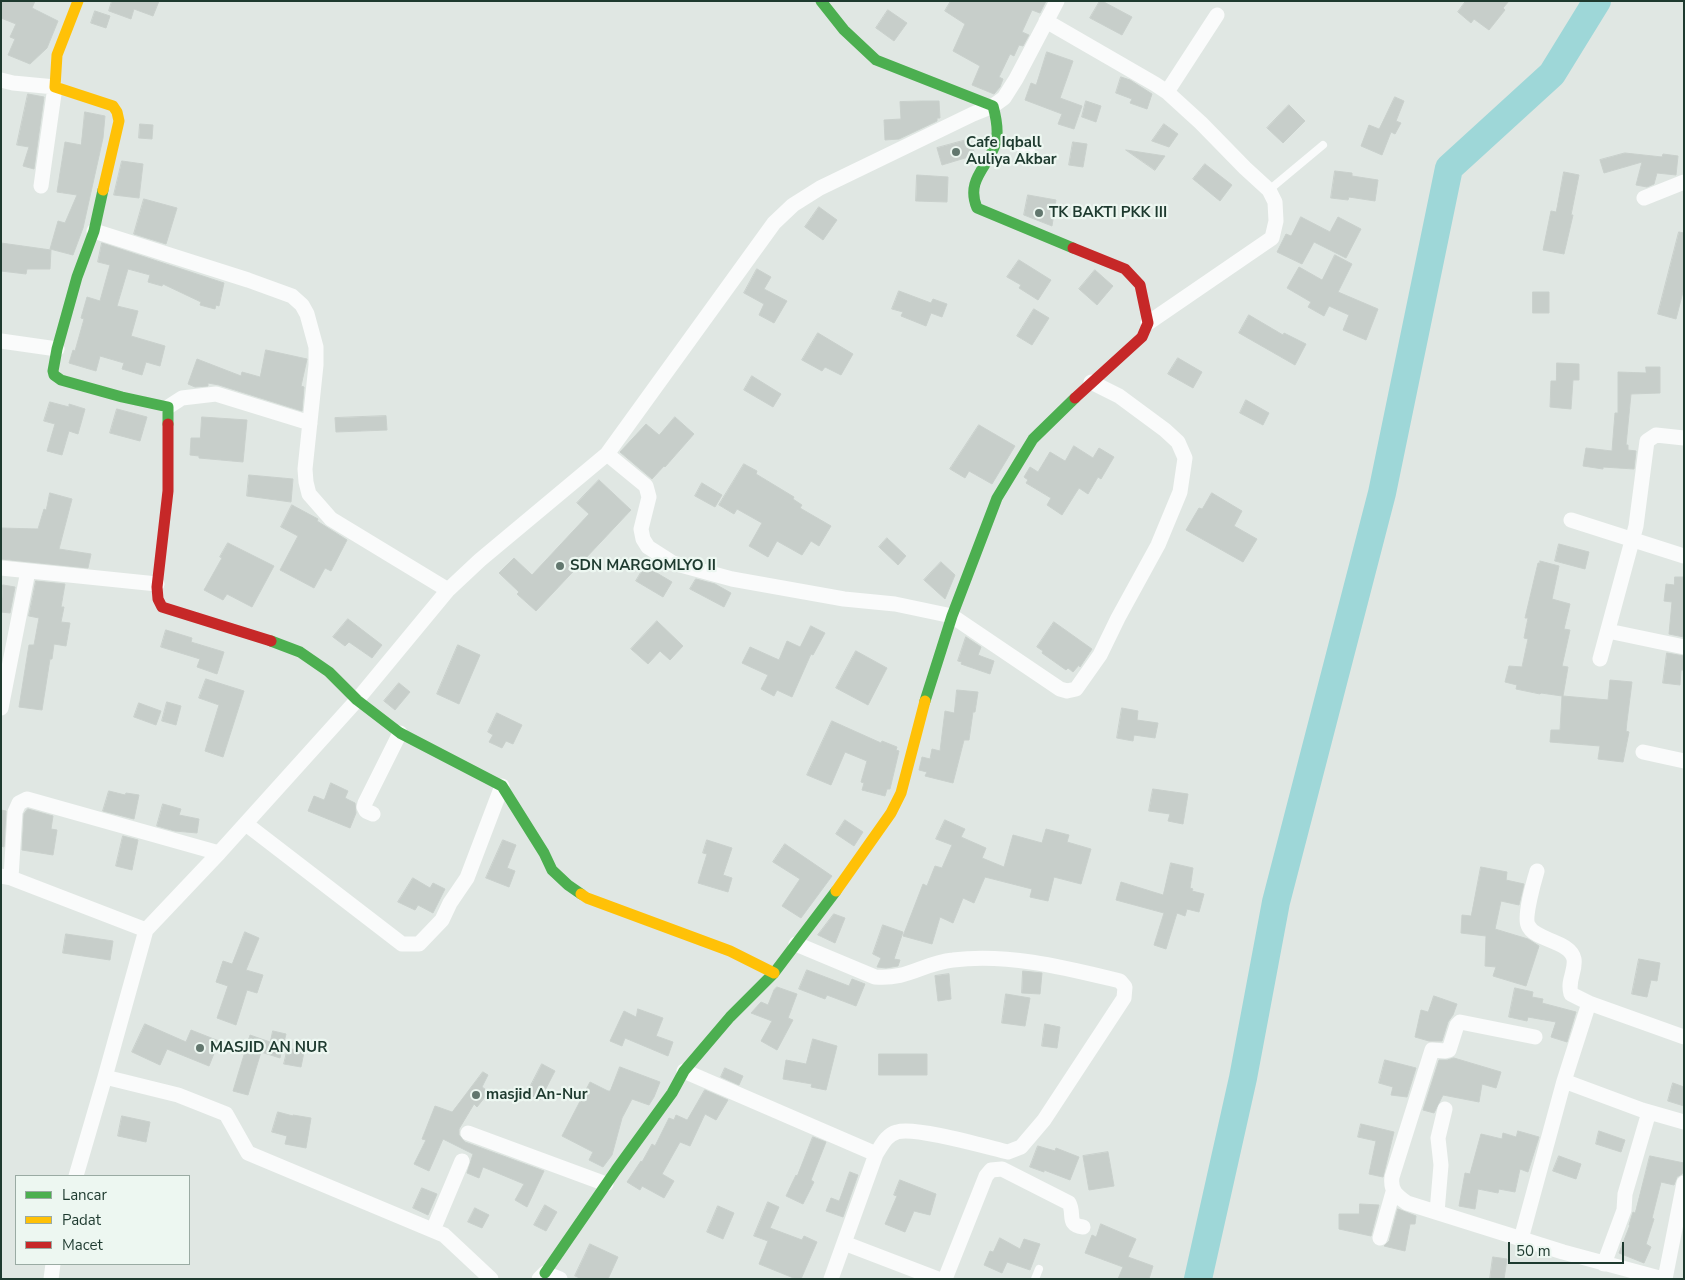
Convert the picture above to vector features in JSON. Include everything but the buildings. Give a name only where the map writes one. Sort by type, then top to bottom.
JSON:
[{"type":"street","points":[[41,186],[55,87],[57,55],[78,1]]},
{"type":"street","points":[[820,1],[844,30],[876,60],[993,106]]},
{"type":"street","points":[[76,1175],[146,930],[220,853],[357,700],[448,590],[480,560],[607,454],[774,223],[793,205],[820,188],[993,106],[1004,98],[1057,1]]},
{"type":"street","points":[[1167,92],[1217,16]]},
{"type":"street","points":[[560,1279],[542,1276],[672,1092],[684,1071],[730,1017],[774,972],[838,889],[891,813],[901,793],[924,703],[952,616],[997,498],[1033,439],[1091,382],[1142,337],[1148,324],[1272,238],[1276,221],[1275,202],[1269,190],[1201,123],[1167,92],[1046,21]]},
{"type":"street","points":[[1,80],[55,87],[113,106],[119,120],[94,231],[78,277],[57,349],[53,371],[54,376],[61,380],[122,397],[168,407],[182,398],[216,394],[310,423]]},
{"type":"street","points":[[993,106],[998,126],[996,140],[990,157],[974,182],[972,197],[977,208],[1125,269],[1140,285],[1148,324]]},
{"type":"street","points":[[1644,198],[1684,182]]},
{"type":"street","points":[[94,231],[248,280],[292,296],[302,305],[307,314],[316,347],[316,365],[305,469],[309,494],[331,519],[448,590]]},
{"type":"street","points":[[1,341],[57,349]]},
{"type":"street","points":[[607,454],[646,486],[649,497],[642,529],[643,539],[648,547],[673,563],[732,579],[844,600],[895,604],[952,616],[1060,689],[1067,691],[1076,689],[1100,655],[1158,545],[1180,492],[1185,458],[1178,442],[1165,430],[1119,396],[1091,382]]},
{"type":"street","points":[[168,407],[168,491],[156,584],[156,595],[162,607],[261,636],[300,652],[329,672],[357,700],[400,733],[502,786],[544,853],[552,870],[568,885],[587,898],[730,951],[774,972]]},
{"type":"street","points":[[1600,660],[1633,539],[1647,441],[1656,436],[1684,438]]},
{"type":"street","points":[[1571,520],[1684,556]]},
{"type":"street","points":[[1,568],[156,584]]},
{"type":"street","points":[[1,708],[28,571]]},
{"type":"street","points":[[1608,631],[1684,647]]},
{"type":"street","points":[[373,814],[366,811],[364,807],[400,733]]},
{"type":"street","points":[[1643,752],[1684,761]]},
{"type":"street","points":[[246,824],[402,944],[418,944],[442,920],[450,903],[467,878],[502,786]]},
{"type":"street","points":[[146,930],[6,877],[14,812],[19,803],[27,799],[220,853]]},
{"type":"street","points":[[1536,871],[1527,916],[1528,925],[1534,932],[1560,944],[1570,952],[1574,959],[1569,986],[1571,994],[1590,1003],[1684,1037]]},
{"type":"street","points":[[796,944],[875,977],[902,976],[952,960],[992,958],[1062,967],[1120,981],[1125,987],[1124,998],[1044,1120],[1020,1147],[1008,1152],[928,1133],[898,1131],[887,1137],[876,1154],[831,1279]]},
{"type":"street","points":[[1521,1239],[1564,1082],[1590,1003]]},
{"type":"street","points":[[1535,1037],[1460,1022],[1457,1025],[1450,1050],[1432,1050],[1392,1177],[1391,1183],[1394,1192],[1407,1203],[1604,1264],[1664,1279],[1684,1183]]},
{"type":"street","points":[[684,1071],[876,1154]]},
{"type":"street","points":[[105,1077],[178,1095],[226,1114],[248,1152],[444,1235],[491,1279]]},
{"type":"street","points":[[1564,1082],[1648,1112],[1684,1122]]},
{"type":"street","points":[[1437,1212],[1441,1165],[1438,1138],[1445,1109]]},
{"type":"street","points":[[1604,1264],[1624,1210],[1625,1194],[1648,1112]]},
{"type":"street","points":[[468,1134],[606,1184]]},
{"type":"street","points":[[433,1230],[462,1161]]},
{"type":"street","points":[[945,1279],[986,1176],[991,1170],[1002,1168],[1069,1203],[1074,1224],[1083,1227]]},
{"type":"street","points":[[1380,1238],[1394,1192]]},
{"type":"street","points":[[844,1243],[938,1279]]},
{"type":"street","points":[[50,1279],[54,1265]]},
{"type":"lane","points":[[996,140],[1031,151]]},
{"type":"lane","points":[[1269,190],[1323,145]]},
{"type":"lane","points":[[1035,1279],[1038,1269]]},
{"type":"waterway","points":[[1198,1279],[1243,1078],[1276,902],[1382,493],[1449,168],[1552,74],[1597,1]]},
{"type":"traffic: fast","points":[[821,1],[844,30],[876,60],[993,106],[997,124],[997,137],[993,151],[976,181],[974,198],[977,208],[1073,248]]},
{"type":"traffic: fast","points":[[103,190],[94,231],[77,277],[57,349],[54,375],[61,380],[122,397],[168,407],[168,424]]},
{"type":"traffic: fast","points":[[925,701],[952,616],[997,498],[1033,439],[1075,398]]},
{"type":"traffic: fast","points":[[271,641],[300,652],[329,672],[357,700],[400,733],[502,786],[544,853],[552,870],[581,894]]},
{"type":"traffic: fast","points":[[545,1273],[672,1093],[684,1071],[730,1017],[774,973],[836,891]]},
{"type":"traffic: slow","points":[[78,1],[57,55],[55,87],[113,106],[117,112],[119,121],[103,190]]},
{"type":"traffic: slow","points":[[836,891],[891,813],[901,793],[925,701]]},
{"type":"traffic: slow","points":[[581,894],[587,898],[730,951],[774,973]]},
{"type":"traffic: jam","points":[[1073,248],[1125,269],[1140,285],[1148,323],[1142,337],[1075,398]]},
{"type":"traffic: jam","points":[[168,424],[168,491],[157,587],[158,599],[162,607],[271,641]]},
{"type":"place","name":"Cafe Iqball Auliya Akbar","points":[[956,152]]},
{"type":"place","name":"TK BAKTI PKK III","points":[[1039,213]]},
{"type":"place","name":"SDN MARGOMLYO II","points":[[560,566]]},
{"type":"place","name":"MASJID AN NUR","points":[[200,1048]]},
{"type":"place","name":"masjid An-Nur","points":[[476,1095]]}]
